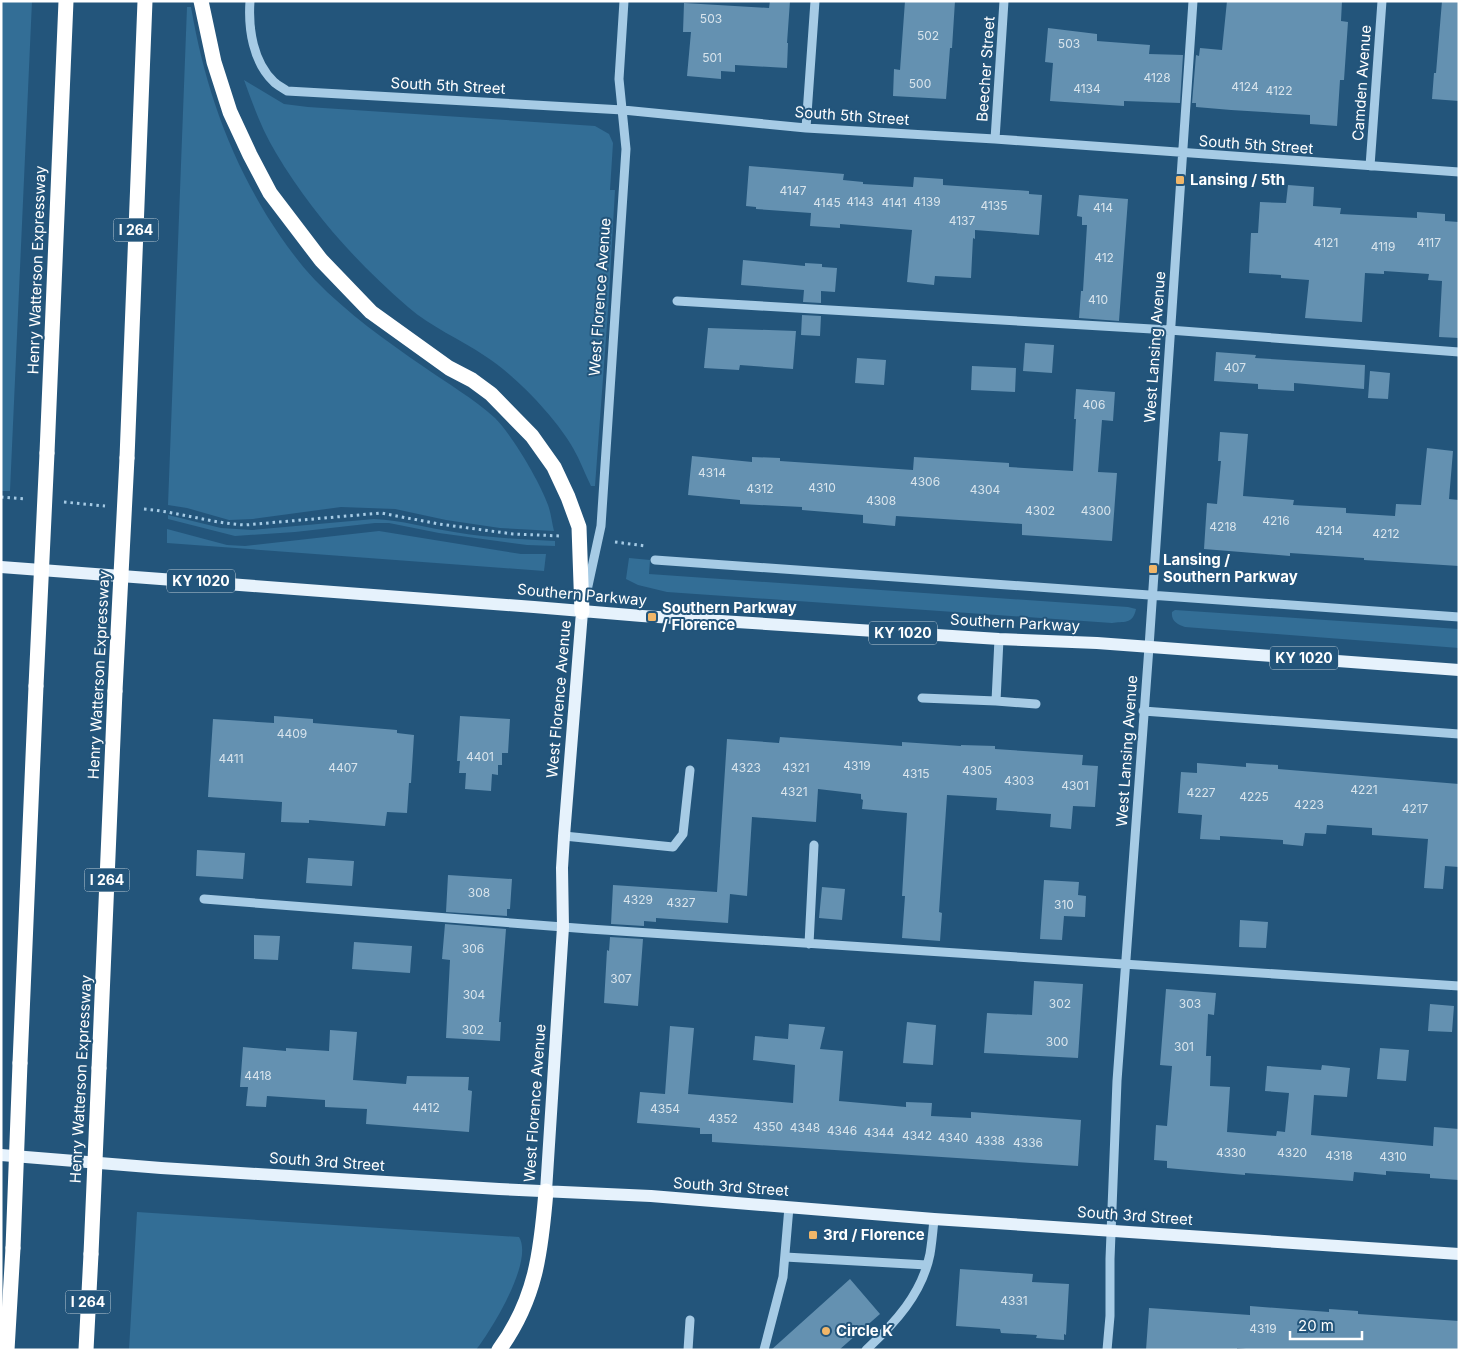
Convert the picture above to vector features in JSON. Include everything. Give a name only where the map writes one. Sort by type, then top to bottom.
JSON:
[{"type":"highway","name":"Henry Watterson Expressway","points":[[7,1350],[13,1248],[66,1]]},
{"type":"highway","name":"Henry Watterson Expressway","points":[[86,1350],[127,458],[145,1]]},
{"type":"highway","points":[[201,1],[212,52],[230,112],[270,193],[281,208],[321,260],[371,312],[449,368],[472,380],[491,394],[532,436],[554,467],[568,497],[579,528],[582,612]]},
{"type":"highway","points":[[499,1350],[516,1320],[535,1276],[542,1244],[546,1192]]},
{"type":"main road","name":"Southern Parkway","points":[[1,567],[524,606],[582,612],[1149,647],[1459,670]]},
{"type":"main road","name":"West Florence Avenue","points":[[546,1192],[563,927],[562,868],[582,612]]},
{"type":"main road","name":"South 3rd Street","points":[[1,1155],[161,1168],[546,1192],[651,1196],[934,1219],[1459,1254]]},
{"type":"street","name":"South 5th Street","points":[[250,1],[248,22],[258,60],[274,82],[287,91],[623,110],[806,128],[995,139],[1182,154],[1459,172]]},
{"type":"street","name":"West Florence Avenue","points":[[582,612],[601,526],[626,149],[619,79],[624,1]]},
{"type":"street","points":[[806,128],[815,1]]},
{"type":"street","name":"Beecher Street","points":[[995,139],[1004,1]]},
{"type":"street","name":"West Lansing Avenue","points":[[1107,1350],[1110,1316],[1111,1231],[1117,1082],[1193,1]]},
{"type":"street","name":"Camden Avenue","points":[[1370,166],[1382,1]]},
{"type":"street","points":[[677,301],[1170,330],[1459,352]]},
{"type":"street","points":[[655,560],[1459,617]]},
{"type":"street","points":[[996,701],[999,639]]},
{"type":"street","points":[[922,698],[1036,704]]},
{"type":"street","points":[[1144,711],[1459,734]]},
{"type":"street","points":[[564,836],[673,847],[683,834],[690,770]]},
{"type":"street","points":[[809,944],[814,844]]},
{"type":"street","points":[[204,899],[563,927],[1459,986]]},
{"type":"street","points":[[764,1350],[780,1295],[789,1207]]},
{"type":"street","points":[[866,1350],[904,1311],[919,1287],[930,1255],[934,1219]]},
{"type":"street","points":[[785,1257],[927,1265]]},
{"type":"street","points":[[688,1350],[690,1320]]},
{"type":"path","points":[[1,497],[30,500]]},
{"type":"path","points":[[60,502],[109,506]]},
{"type":"path","points":[[139,508],[169,511],[225,524],[245,525],[381,513],[439,524],[513,534],[554,535]]},
{"type":"path","points":[[610,541],[651,547]]},
{"type":"shaded area","points":[[1,1],[32,1],[10,491],[1,491]]},
{"type":"shaded area","points":[[187,7],[191,7],[210,89],[229,141],[253,191],[284,241],[315,280],[367,326],[495,418],[525,459],[539,484],[549,508],[554,531],[500,528],[446,520],[395,509],[341,507],[253,519],[229,520],[187,508],[168,505]]},
{"type":"shaded area","points":[[244,80],[284,104],[595,126],[609,134],[613,143],[610,190],[615,190],[595,486],[591,486],[566,436],[546,411],[522,386],[497,364],[426,321],[408,307],[370,272],[319,216],[271,144],[254,108]]},
{"type":"shaded area","points":[[168,515],[221,528],[252,530],[374,519],[404,522],[479,536],[555,541],[555,546],[527,545],[439,533],[389,523],[235,536],[168,519]]},
{"type":"shaded area","points":[[167,529],[227,545],[245,546],[379,531],[521,554],[546,554],[544,571],[167,543]]},
{"type":"shaded area","points":[[629,558],[650,560],[649,574],[1136,609],[1133,618],[1130,620],[1112,623],[667,592],[638,585],[626,579]]},
{"type":"shaded area","points":[[1175,610],[1459,629],[1459,648],[1185,627],[1174,620],[1172,612]]},
{"type":"shaded area","points":[[137,1212],[519,1237],[522,1248],[521,1262],[501,1311],[476,1350],[129,1350]]},
{"type":"building","points":[[770,1],[790,1],[787,68],[735,65],[735,72],[721,71],[721,79],[687,76],[691,32],[683,32],[684,3],[769,8]]},
{"type":"building","points":[[905,1],[955,1],[946,99],[893,96],[894,69],[900,70]]},
{"type":"building","points":[[1227,1],[1342,1],[1341,21],[1348,22],[1344,80],[1340,80],[1337,126],[1310,124],[1310,115],[1196,107],[1196,103],[1192,103],[1196,55],[1199,56],[1200,48],[1222,50]]},
{"type":"building","points":[[1442,1],[1459,1],[1459,101],[1432,99]]},
{"type":"building","points":[[1048,28],[1097,34],[1097,41],[1150,45],[1149,54],[1183,55],[1180,103],[1124,101],[1124,106],[1050,101],[1053,63],[1045,62]]},
{"type":"building","points":[[749,166],[844,174],[843,180],[863,182],[863,184],[913,187],[914,177],[943,179],[943,185],[1029,191],[1029,194],[1042,195],[1039,235],[975,230],[971,278],[935,276],[934,285],[907,282],[912,230],[840,224],[840,228],[810,226],[811,213],[756,209],[756,207],[746,206]]},
{"type":"building","points":[[1288,185],[1314,187],[1313,206],[1341,208],[1340,214],[1417,218],[1417,212],[1445,214],[1445,221],[1459,222],[1459,338],[1439,337],[1442,281],[1428,280],[1429,274],[1384,271],[1384,274],[1365,273],[1362,322],[1305,318],[1309,280],[1281,278],[1281,275],[1249,273],[1251,233],[1258,233],[1260,202],[1286,203]]},
{"type":"building","points":[[1079,195],[1128,199],[1119,321],[1079,318],[1081,291],[1083,291],[1087,225],[1082,225],[1082,217],[1077,216]]},
{"type":"building","points":[[743,260],[805,266],[805,263],[822,264],[822,267],[837,268],[835,292],[821,291],[821,303],[803,302],[804,290],[741,285]]},
{"type":"building","points":[[802,315],[821,316],[820,336],[801,335]]},
{"type":"building","points":[[708,328],[796,331],[793,369],[740,365],[739,370],[704,368]]},
{"type":"building","points":[[1025,343],[1054,345],[1052,373],[1023,371]]},
{"type":"building","points":[[1216,352],[1256,355],[1255,358],[1365,365],[1364,389],[1294,383],[1294,391],[1258,389],[1258,384],[1214,381]]},
{"type":"building","points":[[857,358],[886,360],[884,385],[855,383]]},
{"type":"building","points":[[972,366],[1016,368],[1015,392],[971,390]]},
{"type":"building","points":[[1370,371],[1390,373],[1388,399],[1368,398]]},
{"type":"building","points":[[1076,389],[1115,392],[1113,421],[1102,420],[1098,472],[1117,473],[1112,541],[1022,535],[1022,524],[896,516],[895,526],[863,523],[863,515],[802,510],[802,507],[740,504],[740,500],[688,495],[692,456],[752,462],[752,457],[780,458],[780,461],[913,470],[914,457],[1009,463],[1009,467],[1073,471]]},
{"type":"building","points":[[1220,432],[1248,434],[1243,496],[1294,500],[1293,505],[1346,508],[1346,513],[1395,516],[1396,504],[1421,505],[1427,448],[1453,451],[1449,499],[1459,500],[1459,566],[1290,553],[1290,556],[1204,549],[1207,503],[1217,504],[1221,461],[1218,461]]},
{"type":"building","points":[[274,716],[313,719],[313,723],[397,730],[397,733],[414,735],[407,813],[387,812],[385,826],[309,820],[309,823],[281,822],[282,802],[208,797],[213,719],[274,723]]},
{"type":"building","points":[[460,716],[510,719],[508,753],[502,753],[502,765],[498,765],[498,775],[492,774],[491,791],[465,789],[466,773],[459,773],[460,761],[457,761]]},
{"type":"building","points":[[780,737],[902,746],[902,742],[995,746],[995,749],[1083,755],[1082,765],[1098,766],[1095,807],[1073,806],[1071,829],[1050,827],[1051,814],[996,810],[997,798],[947,795],[939,912],[942,913],[940,941],[902,938],[905,896],[902,896],[907,813],[862,809],[863,800],[861,799],[861,794],[818,789],[816,822],[752,817],[747,896],[730,894],[728,923],[656,918],[656,922],[644,921],[644,926],[611,924],[613,885],[717,892],[727,739],[779,743]]},
{"type":"building","points":[[1197,763],[1246,767],[1246,763],[1278,765],[1278,769],[1459,784],[1459,867],[1445,866],[1443,889],[1424,888],[1428,839],[1372,835],[1372,828],[1327,825],[1326,834],[1305,833],[1303,846],[1283,844],[1283,840],[1220,836],[1220,840],[1200,839],[1202,815],[1178,813],[1181,772],[1197,773]]},
{"type":"building","points":[[197,850],[245,853],[243,879],[196,876]]},
{"type":"building","points":[[308,858],[354,861],[352,886],[306,883]]},
{"type":"building","points":[[448,875],[512,879],[510,909],[507,909],[507,916],[446,912]]},
{"type":"building","points":[[1044,880],[1079,882],[1078,895],[1086,896],[1085,917],[1064,916],[1062,940],[1040,939]]},
{"type":"building","points":[[822,887],[845,889],[842,920],[819,918]]},
{"type":"building","points":[[1240,920],[1268,922],[1266,948],[1239,947]]},
{"type":"building","points":[[445,924],[506,929],[499,1022],[501,1022],[500,1041],[446,1038],[450,960],[442,959]]},
{"type":"building","points":[[254,935],[280,936],[278,960],[254,959]]},
{"type":"building","points":[[610,937],[643,939],[638,1006],[604,1003],[607,950],[609,951]]},
{"type":"building","points":[[354,942],[412,946],[410,973],[352,969]]},
{"type":"building","points":[[1034,981],[1083,984],[1078,1058],[984,1053],[987,1013],[1032,1015]]},
{"type":"building","points":[[1166,989],[1216,993],[1214,1015],[1208,1014],[1206,1056],[1211,1056],[1210,1086],[1230,1087],[1227,1132],[1276,1136],[1277,1131],[1285,1132],[1289,1093],[1265,1091],[1267,1066],[1321,1070],[1322,1065],[1350,1068],[1347,1097],[1314,1095],[1311,1135],[1433,1146],[1434,1127],[1459,1129],[1459,1180],[1430,1178],[1430,1174],[1386,1171],[1386,1175],[1354,1172],[1353,1181],[1245,1173],[1245,1175],[1167,1168],[1167,1161],[1154,1160],[1156,1125],[1167,1126],[1172,1066],[1160,1065]]},
{"type":"building","points":[[1430,1004],[1454,1006],[1452,1032],[1428,1031]]},
{"type":"building","points":[[907,1022],[936,1025],[933,1065],[903,1063]]},
{"type":"building","points":[[789,1024],[825,1027],[820,1049],[843,1051],[839,1101],[906,1107],[906,1102],[932,1103],[931,1116],[971,1118],[971,1112],[1081,1120],[1078,1166],[712,1142],[712,1134],[700,1134],[700,1128],[637,1123],[640,1092],[665,1094],[670,1026],[694,1028],[688,1094],[793,1103],[795,1065],[753,1060],[755,1036],[788,1039]]},
{"type":"building","points":[[330,1030],[357,1032],[353,1080],[406,1084],[407,1076],[469,1077],[468,1090],[472,1091],[469,1132],[366,1124],[367,1109],[325,1107],[325,1100],[267,1096],[266,1107],[246,1106],[248,1087],[240,1087],[243,1047],[286,1051],[286,1048],[329,1051]]},
{"type":"building","points":[[1380,1048],[1409,1050],[1406,1081],[1377,1079]]},
{"type":"building","points":[[960,1269],[1033,1274],[1032,1282],[1069,1284],[1066,1335],[1064,1334],[1064,1340],[1036,1338],[1037,1335],[1001,1333],[1000,1329],[956,1326]]},
{"type":"building","name":"Circle K","points":[[850,1279],[880,1314],[839,1350],[771,1350]]},
{"type":"building","points":[[1250,1306],[1329,1312],[1329,1309],[1358,1311],[1358,1314],[1459,1321],[1459,1350],[1255,1350],[1237,1348],[1237,1350],[1146,1350],[1149,1308],[1250,1315]]},
{"type":"place","name":"Lansing / 5th","points":[[1180,180]]},
{"type":"place","name":"Lansing / Southern Parkway","points":[[1153,569]]},
{"type":"place","name":"Southern Parkway / Florence","points":[[652,617]]},
{"type":"place","name":"3rd / Florence","points":[[813,1235]]},
{"type":"place","name":"Circle K","points":[[826,1331]]}]
